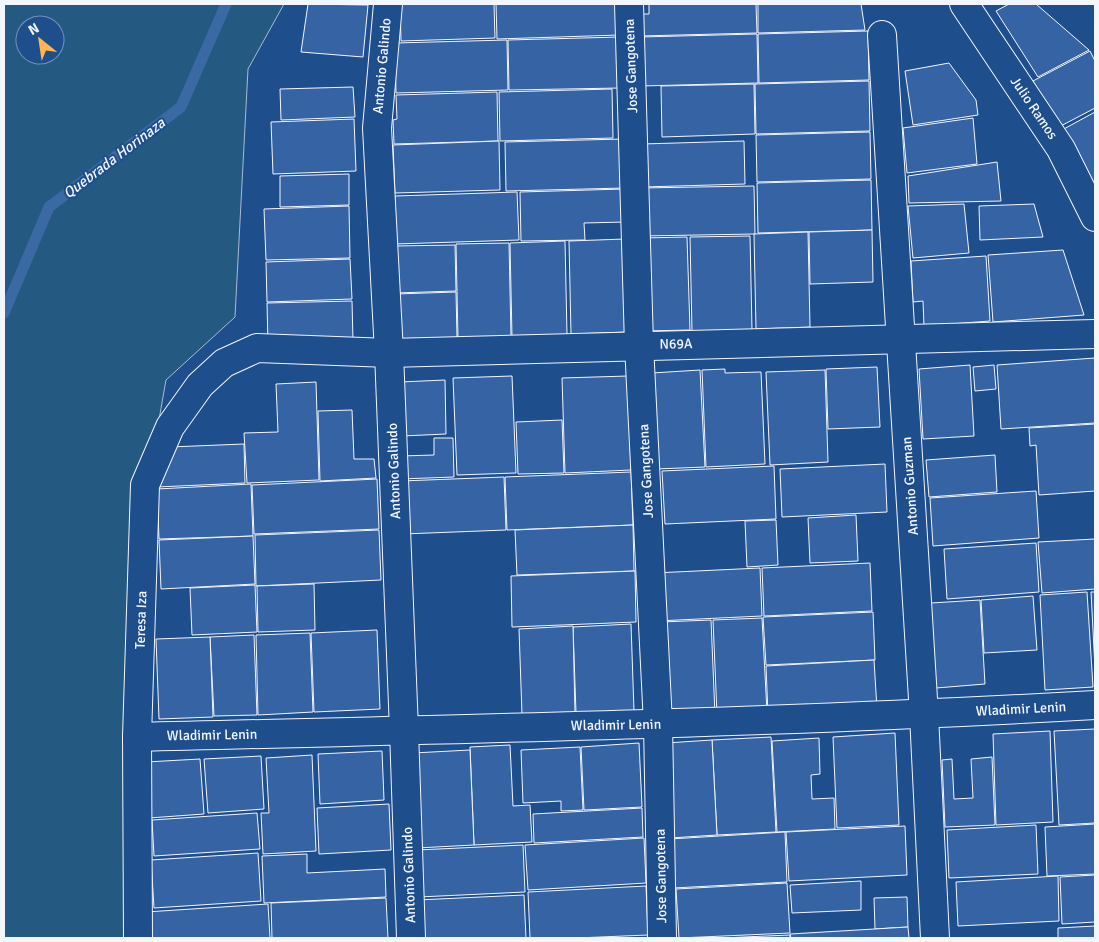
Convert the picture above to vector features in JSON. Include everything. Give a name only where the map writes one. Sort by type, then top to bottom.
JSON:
[{"type":"street","name":"Antonio Galindo","points":[[388,4],[376,128],[389,353],[411,938]]},
{"type":"street","name":"Jose Gangotena","points":[[629,4],[639,345],[658,724],[662,938]]},
{"type":"street","name":"Julio Ramos","points":[[964,4],[1061,149],[1095,218]]},
{"type":"street","name":"Antonio Guzman","points":[[882,35],[924,715],[934,938]]},
{"type":"street","name":"N69A","points":[[257,348],[389,353],[1095,334]]},
{"type":"street","name":"Teresa Iza","points":[[138,938],[137,737],[145,485],[170,427],[200,385],[224,363],[257,348]]},
{"type":"street","name":"Wladimir Lenin","points":[[137,737],[658,724],[924,715],[1095,705]]},
{"type":"shaded area","points":[[4,4],[284,4],[248,69],[235,317],[166,380],[145,499],[137,938],[4,938]]},
{"type":"building","points":[[308,4],[368,5],[363,57],[301,52]]},
{"type":"building","points":[[400,4],[494,4],[495,38],[401,41]]},
{"type":"building","points":[[496,4],[620,4],[620,35],[497,39]]},
{"type":"building","points":[[649,4],[756,4],[757,33],[640,36],[639,14],[649,14]]},
{"type":"building","points":[[758,4],[861,4],[865,30],[758,33]]},
{"type":"building","points":[[1009,4],[1036,4],[1089,50],[1038,77],[996,11]]},
{"type":"building","points":[[868,31],[869,80],[759,83],[758,34]]},
{"type":"building","points":[[757,34],[758,83],[641,86],[640,37]]},
{"type":"building","points":[[619,37],[620,88],[509,90],[508,40]]},
{"type":"building","points":[[507,40],[508,90],[396,93],[395,43]]},
{"type":"building","points":[[1090,51],[1095,61],[1095,108],[1057,128],[1033,81]]},
{"type":"building","points":[[949,63],[976,100],[978,115],[913,125],[905,71]]},
{"type":"building","points":[[869,81],[870,131],[756,134],[755,84]]},
{"type":"building","points":[[754,84],[755,134],[662,137],[661,86]]},
{"type":"building","points":[[353,87],[355,117],[281,120],[280,89]]},
{"type":"building","points":[[612,89],[613,138],[500,141],[499,92]]},
{"type":"building","points":[[497,92],[498,141],[394,144],[393,120],[397,119],[396,95]]},
{"type":"building","points":[[1095,112],[1095,194],[1062,130]]},
{"type":"building","points":[[973,118],[977,164],[907,173],[903,128]]},
{"type":"building","points":[[354,119],[356,171],[273,174],[271,122]]},
{"type":"building","points":[[870,132],[871,179],[757,182],[756,135]]},
{"type":"building","points":[[623,139],[624,188],[506,191],[505,142]]},
{"type":"building","points":[[499,141],[500,190],[395,193],[393,145]]},
{"type":"building","points":[[744,141],[745,184],[643,187],[642,144]]},
{"type":"building","points":[[997,162],[1001,201],[909,203],[908,176]]},
{"type":"building","points":[[349,174],[349,205],[280,207],[280,176]]},
{"type":"building","points":[[871,180],[872,230],[758,233],[757,183]]},
{"type":"building","points":[[754,186],[755,234],[642,236],[641,188]]},
{"type":"building","points":[[624,189],[625,222],[584,223],[585,240],[521,241],[520,192]]},
{"type":"building","points":[[517,192],[519,240],[395,244],[395,196]]},
{"type":"building","points":[[964,204],[969,253],[913,258],[908,206]]},
{"type":"building","points":[[1034,204],[1043,237],[980,240],[979,206]]},
{"type":"building","points":[[349,206],[350,258],[266,260],[264,209]]},
{"type":"building","points":[[872,230],[873,282],[810,284],[809,232]]},
{"type":"building","points":[[808,232],[810,327],[756,329],[754,234]]},
{"type":"building","points":[[750,236],[752,330],[692,331],[690,237]]},
{"type":"building","points":[[687,237],[690,330],[644,331],[642,238]]},
{"type":"building","points":[[625,239],[627,332],[571,334],[569,241]]},
{"type":"building","points":[[565,241],[567,335],[512,337],[510,243]]},
{"type":"building","points":[[509,243],[511,337],[458,338],[456,244]]},
{"type":"building","points":[[455,245],[456,291],[395,293],[395,246]]},
{"type":"building","points":[[1063,250],[1084,315],[993,322],[988,255]]},
{"type":"building","points":[[986,256],[990,321],[924,326],[923,301],[913,302],[911,261]]},
{"type":"building","points":[[350,259],[352,299],[267,302],[266,262]]},
{"type":"building","points":[[456,292],[457,338],[397,340],[396,294]]},
{"type":"building","points":[[352,301],[353,341],[268,344],[267,303]]},
{"type":"building","points":[[1095,358],[1095,423],[1001,429],[997,365]]},
{"type":"building","points":[[970,365],[974,436],[923,439],[919,369]]},
{"type":"building","points":[[994,365],[996,389],[975,391],[973,367]]},
{"type":"building","points":[[877,367],[880,427],[828,429],[826,369]]},
{"type":"building","points":[[725,369],[725,373],[761,372],[765,464],[706,467],[702,370]]},
{"type":"building","points":[[700,370],[705,467],[656,469],[652,373]]},
{"type":"building","points":[[825,370],[828,462],[770,465],[766,372]]},
{"type":"building","points":[[512,376],[516,473],[457,475],[453,378]]},
{"type":"building","points":[[628,376],[631,470],[565,473],[562,378]]},
{"type":"building","points":[[445,380],[446,434],[402,436],[400,382]]},
{"type":"building","points":[[316,382],[319,480],[247,483],[244,433],[278,432],[276,384]]},
{"type":"building","points":[[352,410],[354,459],[374,459],[376,478],[320,481],[318,411]]},
{"type":"building","points":[[562,420],[564,473],[518,474],[516,422]]},
{"type":"building","points":[[1095,424],[1095,491],[1039,495],[1036,445],[1030,446],[1029,428]]},
{"type":"building","points":[[434,438],[453,438],[454,477],[401,479],[400,456],[434,455]]},
{"type":"building","points":[[244,444],[245,483],[157,487],[170,447]]},
{"type":"building","points":[[995,455],[997,492],[929,497],[926,460]]},
{"type":"building","points":[[885,464],[887,512],[782,517],[780,469]]},
{"type":"building","points":[[774,466],[776,519],[665,524],[662,471]]},
{"type":"building","points":[[631,472],[633,525],[507,530],[505,477]]},
{"type":"building","points":[[504,477],[506,530],[403,534],[401,481]]},
{"type":"building","points":[[377,479],[379,529],[254,534],[252,485]]},
{"type":"building","points":[[251,484],[253,536],[159,539],[157,489]]},
{"type":"building","points":[[1036,491],[1039,538],[933,546],[930,498]]},
{"type":"building","points":[[856,515],[858,561],[810,563],[808,518]]},
{"type":"building","points":[[776,520],[778,565],[747,567],[745,521]]},
{"type":"building","points":[[633,525],[634,571],[517,575],[515,530]]},
{"type":"building","points":[[379,530],[381,580],[256,586],[255,535]]},
{"type":"building","points":[[253,536],[255,584],[161,589],[159,540]]},
{"type":"building","points":[[1095,539],[1095,589],[1042,593],[1038,542]]},
{"type":"building","points":[[1036,543],[1039,592],[947,599],[944,549]]},
{"type":"building","points":[[870,563],[872,611],[764,616],[762,568]]},
{"type":"building","points":[[760,568],[762,616],[657,621],[654,573]]},
{"type":"building","points":[[635,571],[636,622],[512,627],[511,576]]},
{"type":"building","points":[[314,584],[315,630],[258,632],[257,586]]},
{"type":"building","points":[[255,585],[257,632],[192,635],[190,588]]},
{"type":"building","points":[[1087,592],[1093,687],[1045,690],[1040,595]]},
{"type":"building","points":[[1091,592],[1095,592],[1095,669]]},
{"type":"building","points":[[1033,596],[1037,650],[984,653],[981,600]]},
{"type":"building","points":[[980,600],[985,684],[936,688],[931,603]]},
{"type":"building","points":[[873,612],[875,660],[766,665],[763,617]]},
{"type":"building","points":[[762,618],[767,712],[717,715],[713,620]]},
{"type":"building","points":[[711,620],[715,715],[665,717],[661,622]]},
{"type":"building","points":[[631,624],[634,711],[576,713],[573,627]]},
{"type":"building","points":[[573,626],[575,713],[522,715],[519,629]]},
{"type":"building","points":[[377,630],[380,709],[314,712],[311,633]]},
{"type":"building","points":[[310,633],[313,712],[258,715],[256,635]]},
{"type":"building","points":[[254,635],[257,715],[214,716],[210,637]]},
{"type":"building","points":[[210,637],[213,717],[159,719],[156,639]]},
{"type":"building","points":[[874,660],[877,709],[768,714],[766,666]]},
{"type":"building","points":[[1095,729],[1095,823],[1059,825],[1054,731]]},
{"type":"building","points":[[1050,731],[1053,822],[996,825],[993,734]]},
{"type":"building","points":[[895,733],[899,825],[837,828],[833,737]]},
{"type":"building","points":[[771,737],[776,832],[717,835],[712,740]]},
{"type":"building","points":[[819,738],[820,774],[811,775],[812,799],[834,798],[835,829],[777,832],[772,741]]},
{"type":"building","points":[[712,740],[717,835],[670,838],[666,743]]},
{"type":"building","points":[[639,743],[642,807],[584,810],[581,747]]},
{"type":"building","points":[[510,745],[513,806],[530,805],[532,842],[474,845],[470,747]]},
{"type":"building","points":[[580,747],[583,810],[561,811],[561,801],[523,803],[521,750]]},
{"type":"building","points":[[470,750],[474,845],[417,848],[413,753]]},
{"type":"building","points":[[382,751],[384,800],[320,804],[318,754]]},
{"type":"building","points":[[312,755],[316,851],[263,854],[261,813],[269,813],[266,758]]},
{"type":"building","points":[[261,756],[264,809],[208,813],[204,759]]},
{"type":"building","points":[[992,757],[995,825],[945,827],[942,760],[952,759],[954,799],[973,798],[971,759]]},
{"type":"building","points":[[200,759],[204,814],[149,818],[146,762]]},
{"type":"building","points":[[389,804],[391,850],[319,854],[317,808]]},
{"type":"building","points":[[642,808],[643,837],[534,843],[533,814]]},
{"type":"building","points":[[257,813],[260,849],[154,856],[152,820]]},
{"type":"building","points":[[1095,824],[1095,874],[1047,876],[1045,827]]},
{"type":"building","points":[[1036,825],[1038,874],[949,878],[947,830]]},
{"type":"building","points":[[905,826],[907,875],[789,881],[786,832]]},
{"type":"building","points":[[785,832],[787,882],[673,888],[670,839]]},
{"type":"building","points":[[644,838],[646,883],[528,890],[525,845]]},
{"type":"building","points":[[523,845],[525,892],[419,897],[417,850]]},
{"type":"building","points":[[258,853],[261,901],[154,908],[151,860]]},
{"type":"building","points":[[307,854],[307,873],[385,869],[386,897],[264,903],[262,856]]},
{"type":"building","points":[[1095,875],[1095,922],[1062,924],[1060,877]]},
{"type":"building","points":[[1058,876],[1059,921],[958,926],[956,882]]},
{"type":"building","points":[[861,881],[861,910],[792,913],[790,885]]},
{"type":"building","points":[[787,883],[790,933],[679,938],[676,889]]},
{"type":"building","points":[[646,886],[648,935],[530,938],[528,892]]},
{"type":"building","points":[[524,895],[526,938],[418,938],[417,900]]},
{"type":"building","points":[[907,897],[908,927],[875,929],[874,898]]},
{"type":"building","points":[[386,898],[388,938],[272,938],[271,903]]},
{"type":"building","points":[[268,904],[270,938],[148,938],[146,912]]},
{"type":"building","points":[[1095,926],[1095,938],[1058,938],[1058,928]]},
{"type":"building","points":[[908,927],[909,938],[791,938],[790,934]]},
{"type":"building","points":[[790,935],[790,938],[720,938]]},
{"type":"waterway","name":"Quebrada Horinaza","points":[[4,313],[49,207],[181,107],[226,4]]}]
